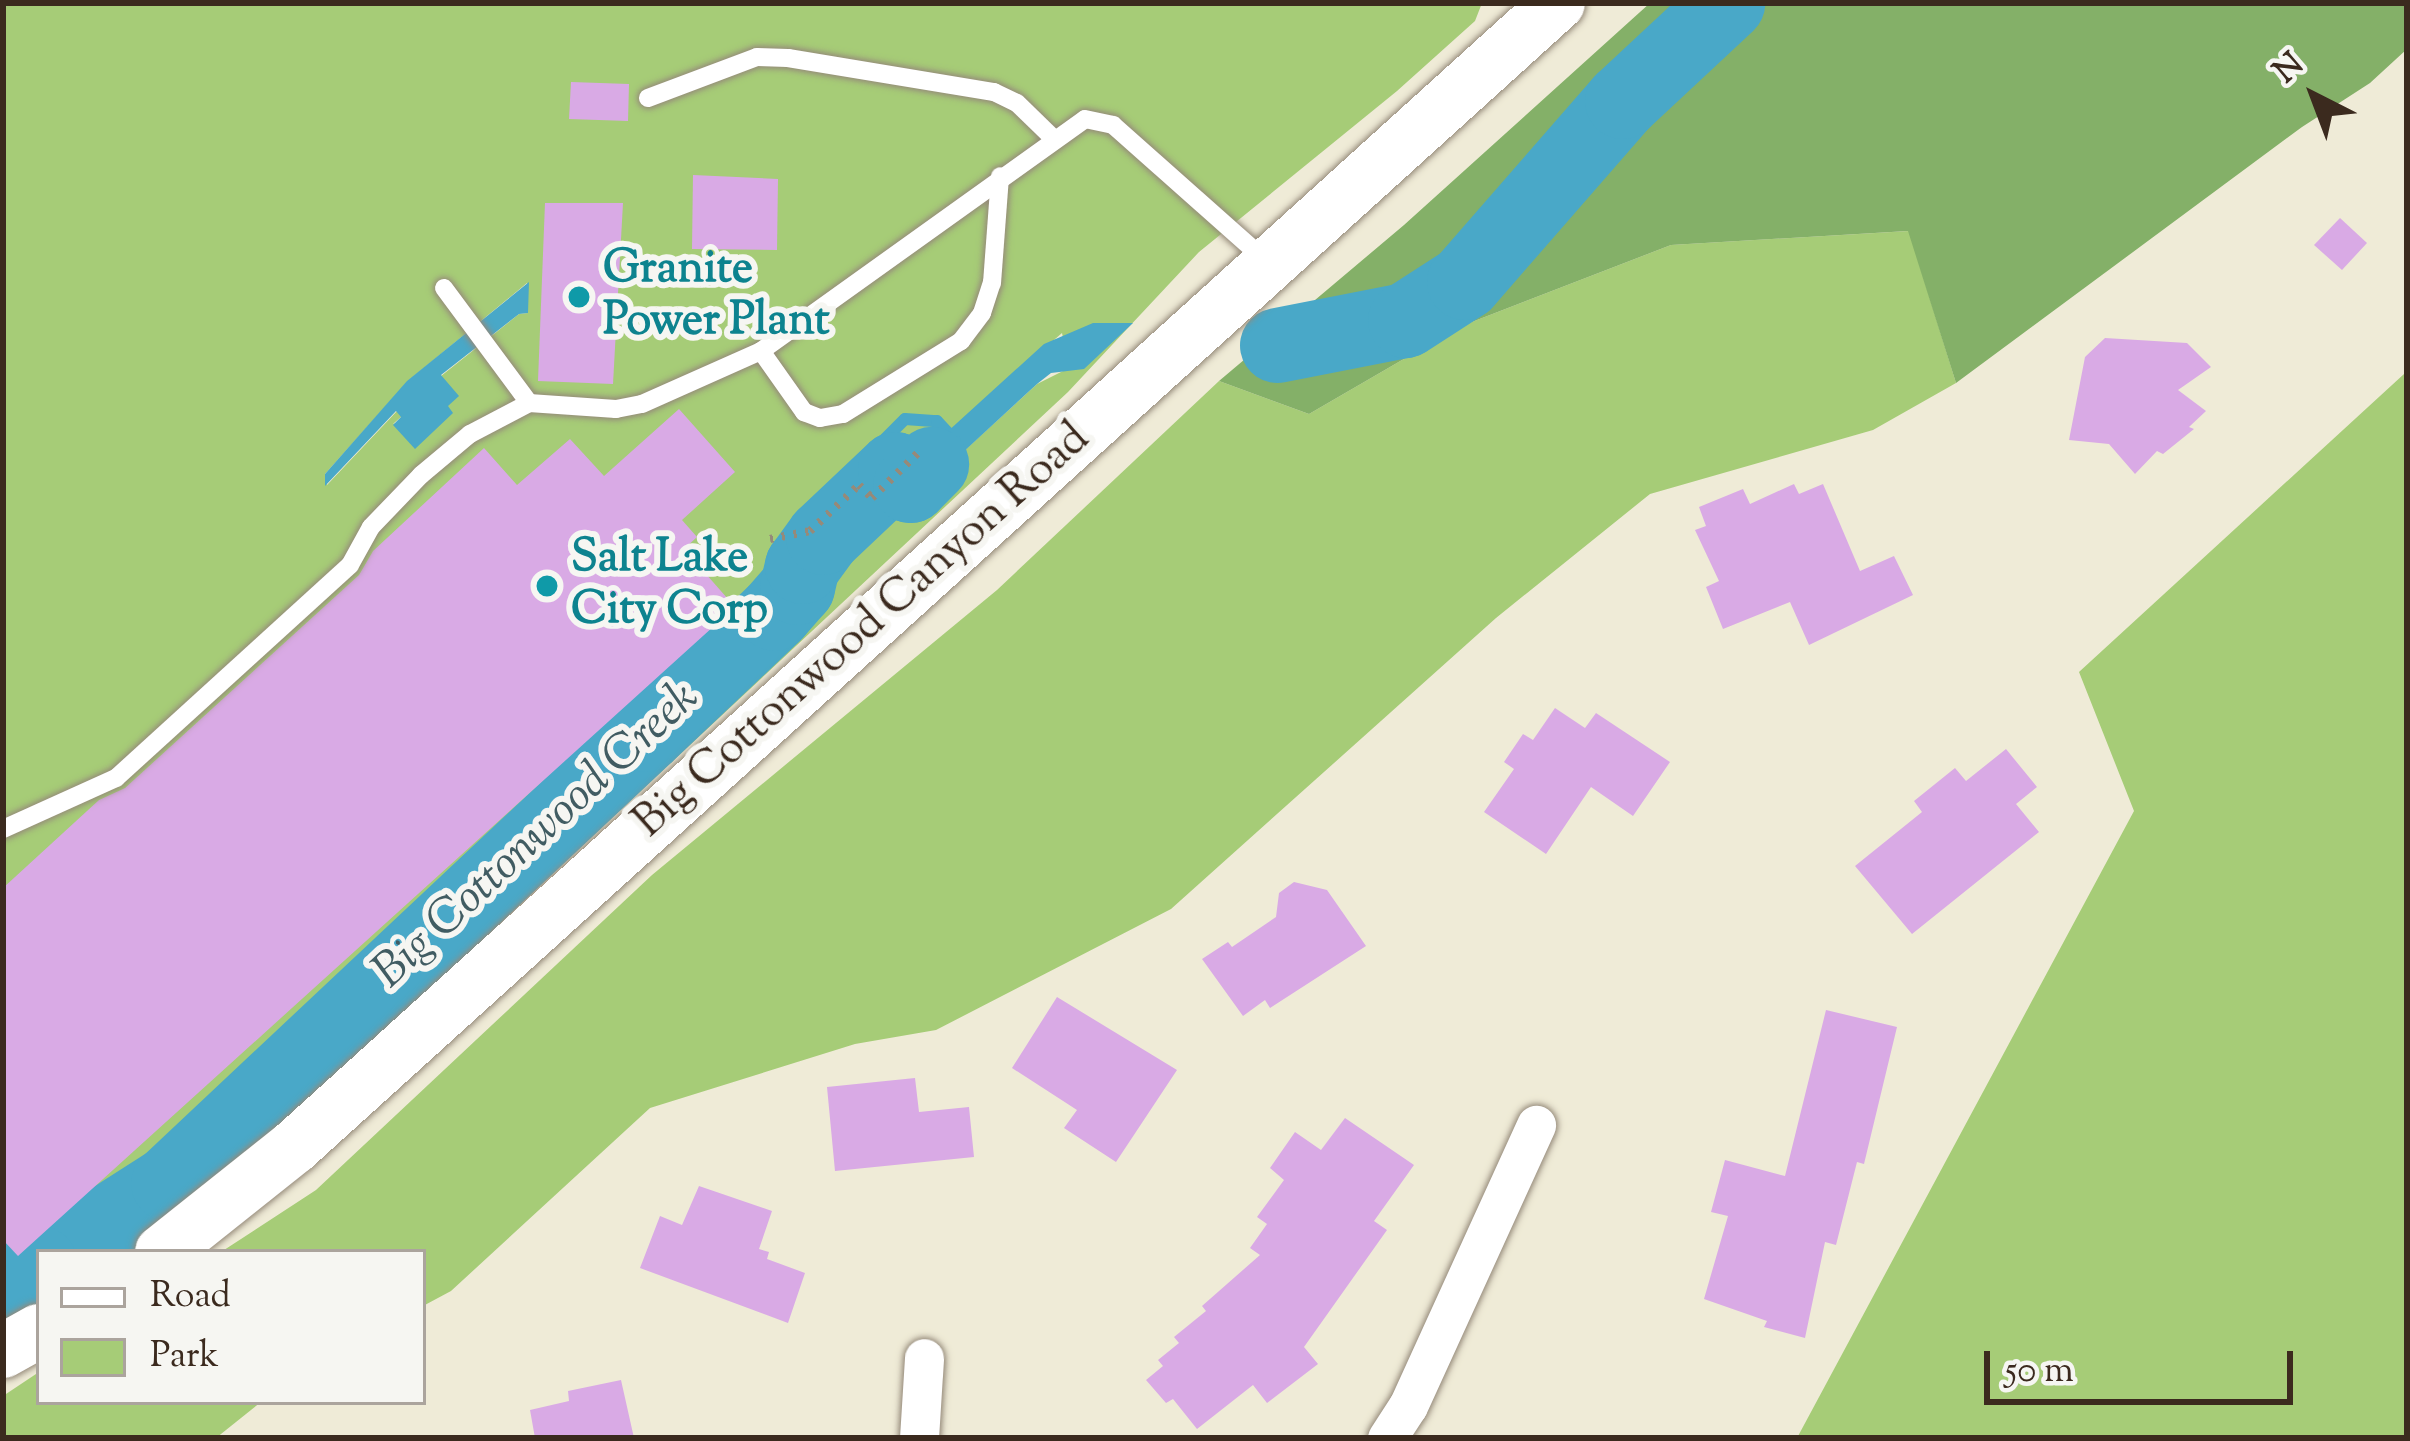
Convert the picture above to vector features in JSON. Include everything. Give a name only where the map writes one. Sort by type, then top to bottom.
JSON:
[{"type":"main road","name":"Big Cottonwood Canyon Road","points":[[166,1249],[294,1148],[1558,3]]},
{"type":"main road","points":[[3,1351],[36,1333]]},
{"type":"street","points":[[1387,1438],[1408,1406],[1536,1125]]},
{"type":"street","points":[[919,1438],[924,1358]]},
{"type":"lane","points":[[648,98],[770,56],[994,92],[1017,103],[1053,138]]},
{"type":"lane","points":[[3,829],[116,778],[350,565],[370,527],[470,434],[529,403],[616,410],[642,404],[760,351],[1085,119],[1113,125],[1269,264]]},
{"type":"lane","points":[[760,351],[804,412],[820,418],[843,414],[961,341],[982,314],[992,283],[1000,176]]},
{"type":"lane","points":[[444,288],[529,403]]},
{"type":"path","points":[[770,539],[810,531],[859,484],[872,498],[920,452]]},
{"type":"green space","points":[[3,3],[1482,3],[1475,21],[1397,91],[1199,252],[1068,392],[327,1084],[113,1249],[36,1249],[36,1305],[3,1322]],"holes":[[[527,283],[528,313],[519,314],[441,376],[448,407],[393,424],[402,416],[397,411],[327,485],[325,474],[408,381]],[[1062,333],[1069,368],[1037,384],[882,526],[847,489],[871,482],[912,443],[924,454]]]},
{"type":"green space","points":[[1650,3],[2407,3],[2407,49],[2370,83],[2302,127],[1956,383],[1908,231],[1671,245],[1459,327],[1309,414],[1219,381],[1404,225]]},
{"type":"green space","points":[[1909,231],[1956,383],[1873,430],[1650,494],[1496,618],[1171,909],[936,1030],[855,1044],[650,1108],[451,1291],[426,1304],[426,1249],[226,1249],[316,1190],[652,875],[997,590],[1219,381],[1309,414],[1459,327],[1671,245]]},
{"type":"green space","points":[[2404,374],[2407,1438],[1797,1438],[2134,811],[2079,672]]},
{"type":"green space","points":[[36,1374],[36,1405],[257,1405],[216,1438],[3,1438],[3,1396]]},
{"type":"water","points":[[529,282],[528,313],[519,314],[441,375],[459,396],[448,406],[453,413],[415,449],[393,425],[401,417],[396,411],[325,486],[325,474],[407,381]]},
{"type":"water","points":[[1093,323],[1133,323],[1084,369],[1051,373],[1037,384],[882,527],[846,489],[863,473],[871,481],[913,442],[924,453],[1044,344]]},
{"type":"building","points":[[571,82],[629,84],[628,121],[569,119]]},
{"type":"building","points":[[693,175],[778,179],[777,250],[692,249]]},
{"type":"building","name":"Granite Power Plant","points":[[545,203],[623,203],[613,384],[538,381]]},
{"type":"building","points":[[2340,218],[2367,243],[2342,270],[2314,245]]},
{"type":"building","points":[[2105,338],[2187,343],[2211,367],[2178,390],[2206,411],[2189,427],[2194,429],[2163,454],[2157,451],[2135,474],[2109,444],[2069,440],[2085,357]]},
{"type":"building","points":[[679,409],[735,472],[682,520],[697,537],[684,549],[735,607],[18,1256],[3,1240],[3,888],[99,800],[125,788],[359,575],[373,551],[484,448],[517,485],[570,439],[604,476]]},
{"type":"building","points":[[1794,484],[1799,494],[1823,484],[1860,571],[1894,556],[1913,595],[1809,645],[1790,602],[1723,629],[1706,587],[1719,581],[1695,530],[1706,526],[1699,507],[1743,489],[1750,504]]},
{"type":"building","points":[[1555,708],[1585,728],[1596,713],[1670,762],[1633,816],[1591,787],[1546,854],[1484,812],[1514,769],[1504,762],[1523,734],[1533,740]]},
{"type":"building","points":[[2006,749],[2037,787],[2016,804],[2039,832],[1912,934],[1855,866],[1922,812],[1914,801],[1955,768],[1966,781]]},
{"type":"building","points":[[1294,882],[1327,890],[1366,946],[1270,1008],[1265,1000],[1243,1016],[1202,959],[1228,942],[1232,947],[1276,917],[1279,893]]},
{"type":"building","points":[[1057,997],[1177,1070],[1116,1162],[1064,1128],[1077,1110],[1012,1068]]},
{"type":"building","points":[[1826,1010],[1897,1027],[1864,1164],[1857,1162],[1836,1245],[1825,1242],[1805,1338],[1764,1327],[1767,1321],[1704,1299],[1728,1216],[1711,1212],[1725,1160],[1785,1176]]},
{"type":"building","points":[[915,1078],[919,1112],[969,1107],[974,1157],[835,1171],[827,1087]]},
{"type":"building","points":[[1345,1118],[1414,1165],[1374,1221],[1387,1230],[1304,1347],[1318,1364],[1267,1403],[1253,1385],[1197,1429],[1173,1399],[1166,1403],[1146,1380],[1163,1366],[1158,1360],[1179,1343],[1174,1337],[1206,1311],[1202,1306],[1260,1255],[1250,1248],[1267,1224],[1257,1217],[1284,1180],[1270,1168],[1295,1132],[1321,1150]]},
{"type":"building","points":[[699,1186],[772,1211],[759,1249],[769,1252],[767,1259],[805,1273],[788,1323],[640,1268],[660,1216],[682,1225]]},
{"type":"building","points":[[621,1380],[634,1438],[535,1438],[530,1410],[569,1401],[568,1391]]},
{"type":"waterway","name":"Big Cottonwood Creek","points":[[1277,345],[1405,320],[1464,282],[1622,101],[1727,3]]},
{"type":"waterway","points":[[875,449],[905,419],[937,421],[955,440]]},
{"type":"waterway","points":[[820,540],[839,483],[875,449],[895,469]]},
{"type":"waterway","name":"Big Cottonwood Creek","points":[[65,1249],[168,1183],[774,613],[797,587],[802,566],[823,537],[895,469],[910,485],[931,464]]},
{"type":"waterway","points":[[774,613],[883,511]]},
{"type":"waterway","name":"Big Cottonwood Creek","points":[[3,1282],[36,1265]]},
{"type":"place","name":"Granite Power Plant","points":[[579,297]]},
{"type":"place","name":"Salt Lake City Corp","points":[[547,586]]}]
